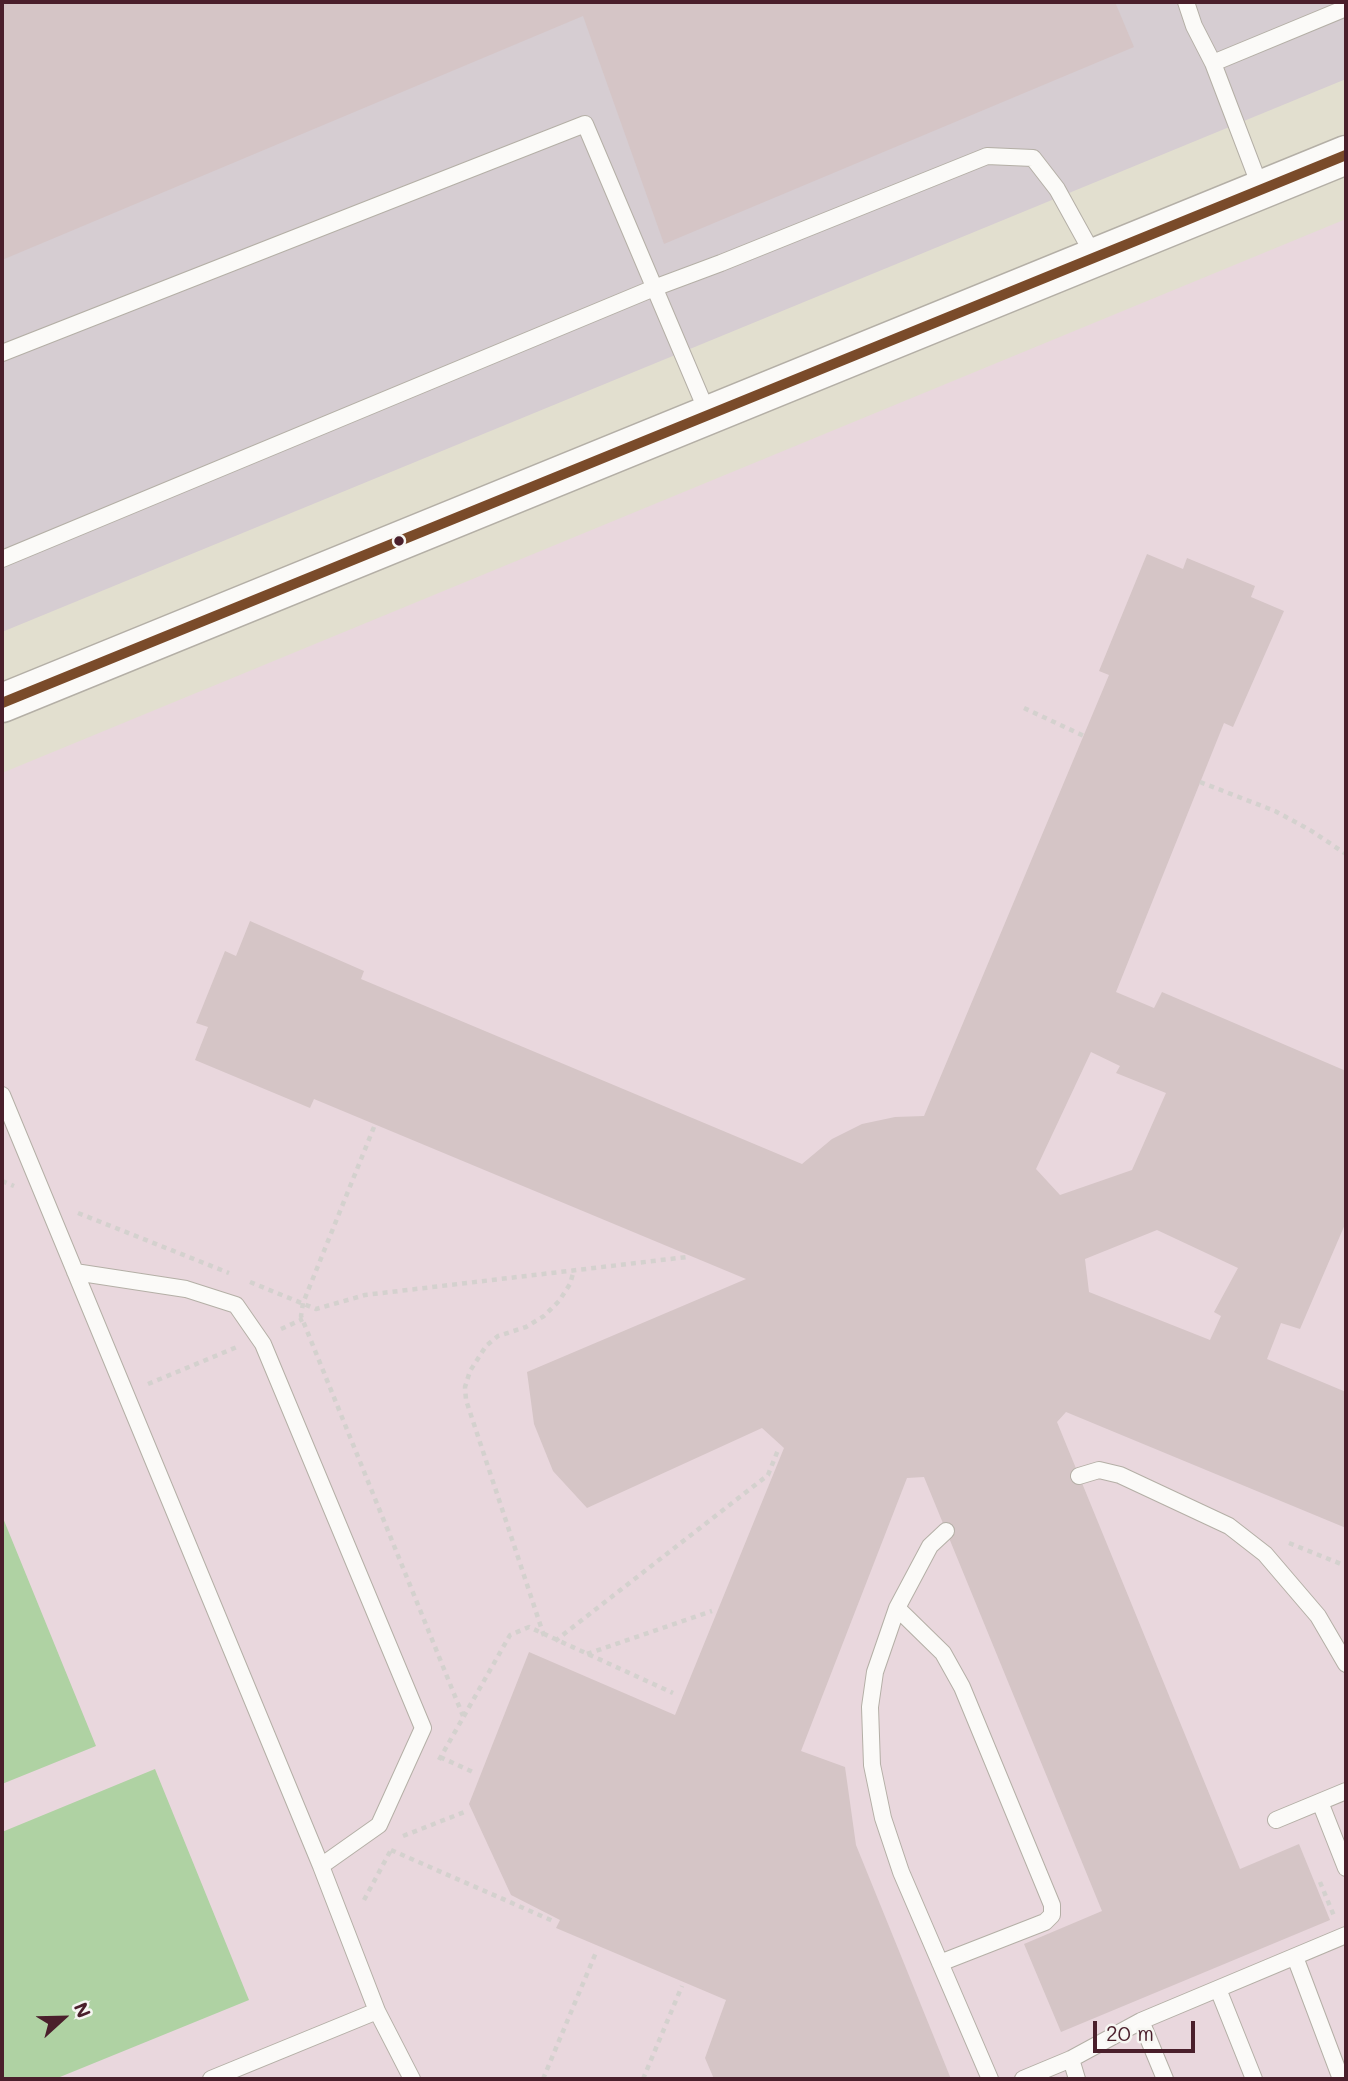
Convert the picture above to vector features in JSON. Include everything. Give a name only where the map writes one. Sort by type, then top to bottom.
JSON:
[{"type":"main road","points":[[4,697],[1346,155]]},
{"type":"lane","points":[[1186,2],[1194,26],[1213,63],[1261,189]]},
{"type":"lane","points":[[1213,63],[1346,8]]},
{"type":"lane","points":[[2,353],[585,124],[708,414]]},
{"type":"lane","points":[[2,559],[654,288],[721,264],[987,156],[1033,158],[1057,189],[1094,256]]},
{"type":"lane","points":[[2,1095],[321,1866],[377,2011],[412,2079]]},
{"type":"lane","points":[[75,1272],[186,1289],[236,1306],[263,1344],[423,1728],[379,1825],[321,1866]]},
{"type":"lane","points":[[1079,1476],[1099,1471],[1120,1475],[1230,1526],[1265,1554],[1318,1616],[1341,1651],[1346,1664]]},
{"type":"lane","points":[[946,1531],[930,1546],[897,1608],[875,1672],[870,1707],[872,1765],[883,1818],[901,1872],[990,2079]]},
{"type":"lane","points":[[897,1608],[943,1653],[962,1688],[1052,1905],[1052,1915],[1045,1922],[940,1964]]},
{"type":"lane","points":[[1276,1820],[1346,1791]]},
{"type":"lane","points":[[1320,1802],[1346,1868]]},
{"type":"lane","points":[[1023,2079],[1070,2060],[1141,2021],[1346,1935]]},
{"type":"lane","points":[[1294,1957],[1342,2079]]},
{"type":"lane","points":[[1218,1989],[1254,2079]]},
{"type":"lane","points":[[211,2079],[377,2011]]},
{"type":"lane","points":[[1141,2021],[1165,2079]]},
{"type":"lane","points":[[1070,2060],[1077,2079]]},
{"type":"path","points":[[1024,708],[1084,736]]},
{"type":"path","points":[[1200,782],[1275,811],[1346,854]]},
{"type":"path","points":[[374,1127],[303,1303],[303,1319],[463,1716]]},
{"type":"path","points":[[74,1211],[316,1309],[365,1294],[687,1258]]},
{"type":"path","points":[[544,1636],[466,1400],[465,1387],[470,1371],[486,1346],[498,1336],[526,1327],[544,1316],[565,1292],[573,1270]]},
{"type":"path","points":[[269,1334],[303,1319]]},
{"type":"path","points":[[145,1385],[241,1345]]},
{"type":"path","points":[[555,1641],[768,1475],[778,1450]]},
{"type":"path","points":[[1289,1543],[1346,1566]]},
{"type":"path","points":[[586,1654],[712,1611]]},
{"type":"path","points":[[434,1769],[510,1634],[528,1627],[673,1693]]},
{"type":"path","points":[[440,1757],[475,1773]]},
{"type":"path","points":[[397,1839],[467,1811]]},
{"type":"path","points":[[364,1900],[403,1827]]},
{"type":"path","points":[[391,1850],[553,1922]]},
{"type":"path","points":[[543,2079],[597,1950]]},
{"type":"path","points":[[643,2079],[682,1986]]},
{"type":"shaded area","points":[[2,2],[1346,2],[1346,79],[2,632]]},
{"type":"shaded area","points":[[1346,219],[1346,2079],[2,2079],[2,773]]},
{"type":"green space","points":[[2,1519],[96,1746],[2,1784]]},
{"type":"green space","points":[[155,1769],[249,2000],[55,2079],[2,2079],[2,1832]]},
{"type":"building","points":[[2,2],[1115,2],[1134,47],[664,244],[583,16],[2,260]]},
{"type":"building","points":[[1147,554],[1183,569],[1187,558],[1255,586],[1251,597],[1284,611],[1233,727],[1224,723],[1116,992],[1154,1008],[1162,992],[1346,1071],[1346,1222],[1300,1329],[1281,1323],[1267,1359],[1346,1392],[1346,1528],[1066,1412],[1057,1422],[1240,1869],[1299,1844],[1330,1920],[1061,2032],[1024,1944],[1102,1911],[924,1477],[907,1478],[801,1751],[845,1767],[856,1845],[951,2079],[714,2079],[705,2058],[726,2000],[556,1928],[560,1920],[511,1895],[469,1804],[529,1652],[675,1715],[784,1448],[762,1428],[587,1508],[553,1471],[534,1424],[527,1372],[746,1279],[314,1099],[310,1108],[195,1060],[208,1027],[196,1023],[225,951],[236,956],[250,921],[364,971],[361,979],[802,1164],[832,1139],[862,1124],[895,1117],[924,1116],[1109,675],[1099,671]],"holes":[[[1091,1052],[1120,1066],[1116,1073],[1166,1093],[1132,1170],[1060,1195],[1036,1169]],[[1157,1230],[1238,1268],[1214,1312],[1221,1316],[1210,1340],[1089,1292],[1085,1259]]]},
{"type":"transit line","points":[[2,703],[1346,155]]}]
